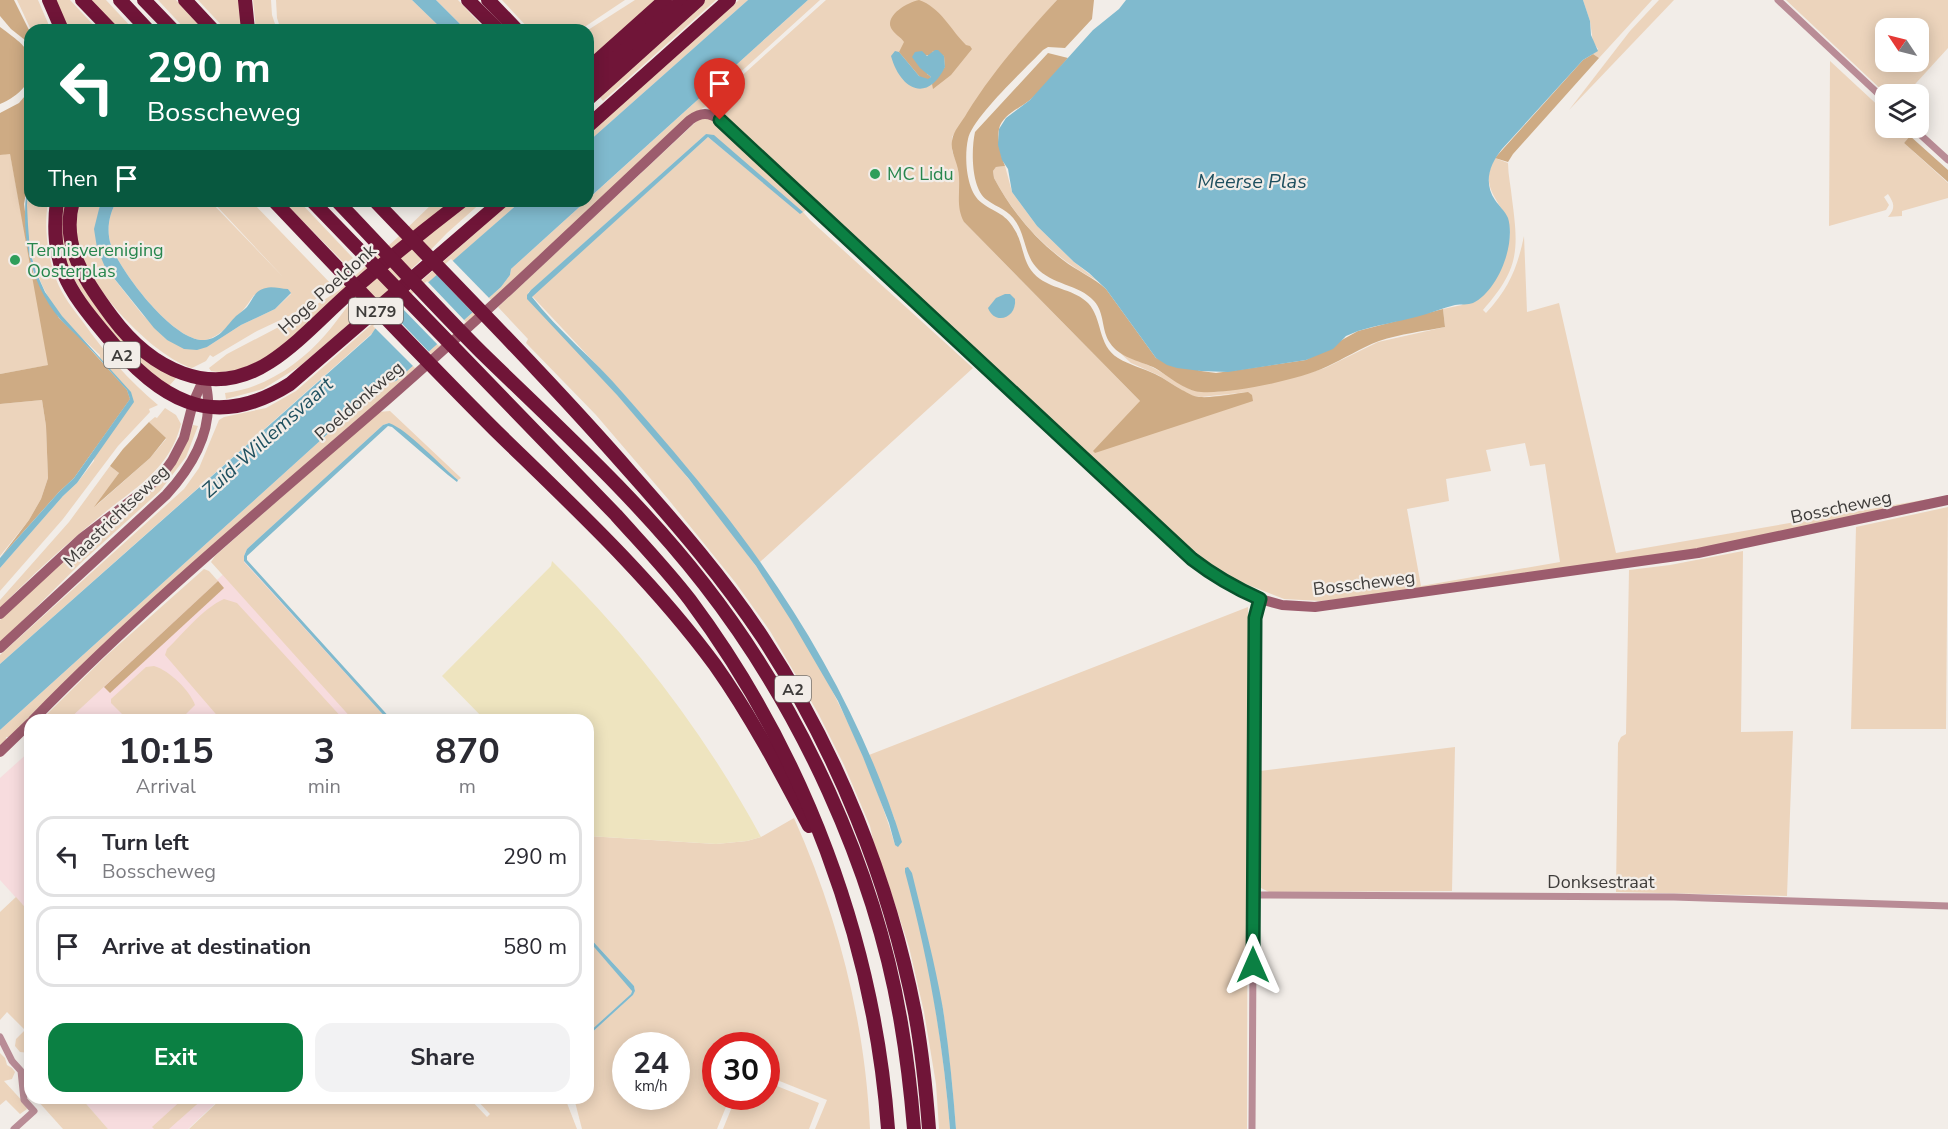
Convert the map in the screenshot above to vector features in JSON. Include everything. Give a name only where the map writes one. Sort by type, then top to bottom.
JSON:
[{"type":"highway","points":[[49,0],[59,24]]},
{"type":"highway","points":[[82,0],[105,24]]},
{"type":"highway","points":[[120,0],[142,24]]},
{"type":"highway","points":[[144,0],[167,24]]},
{"type":"highway","points":[[185,0],[207,24]]},
{"type":"highway","points":[[245,0],[247,24]]},
{"type":"highway","points":[[468,0],[492,24]]},
{"type":"highway","points":[[489,0],[511,24]]},
{"type":"highway","points":[[594,64],[665,0]]},
{"type":"highway","points":[[594,78],[683,0]]},
{"type":"highway","points":[[594,94],[698,0]]},
{"type":"highway","points":[[594,114],[729,0]]},
{"type":"highway","name":"A2","points":[[57,207],[55,226],[58,261],[77,299],[122,355],[138,371],[163,390],[194,403]]},
{"type":"highway","name":"A2","points":[[72,207],[69,228],[75,258],[88,284],[110,315],[135,344],[158,362],[186,375],[205,378]]},
{"type":"highway","name":"A2","points":[[276,207],[294,222]]},
{"type":"highway","name":"A2","points":[[280,207],[445,379],[630,564],[689,632],[716,667],[763,739],[832,867]]},
{"type":"highway","name":"A2","points":[[318,207],[616,515],[689,600],[755,699],[804,792],[832,867],[857,948],[871,1009],[879,1050],[888,1129]]},
{"type":"highway","name":"A2","points":[[343,207],[478,349],[587,454],[674,546],[705,584],[750,647],[794,721],[842,820],[883,945],[901,1020],[914,1129]]},
{"type":"highway","name":"A2","points":[[381,207],[596,433],[711,566],[764,640],[808,714],[837,772],[885,898],[915,1013],[929,1129]]},
{"type":"highway","name":"Hoge Poeldonk","points":[[205,378],[240,375],[259,368],[279,356],[400,248],[454,207]]},
{"type":"highway","name":"N279","points":[[194,403],[208,406],[248,404],[263,399],[290,384],[495,207]]},
{"type":"street","points":[[1778,0],[1875,91]]},
{"type":"street","name":"Bosscheweg","points":[[709,113],[720,120],[1192,559],[1237,589],[1260,599],[1315,607],[1498,583],[1698,553],[1948,500]]},
{"type":"street","name":"Poeldonkweg","points":[[40,714],[114,641],[436,357],[690,120],[709,113]]},
{"type":"street","points":[[1924,138],[1948,160]]},
{"type":"street","name":"Maastrichtseweg","points":[[0,614],[89,532],[158,478],[181,446],[194,403],[205,378]]},
{"type":"street","name":"Maastrichtseweg","points":[[0,648],[173,488],[195,454],[204,431],[208,406],[205,378]]},
{"type":"street","points":[[1252,1129],[1255,618],[1260,599]]},
{"type":"street","name":"Poeldonkweg","points":[[0,752],[24,730]]},
{"type":"street","name":"Donksestraat","points":[[1254,895],[1674,897],[1948,906]]},
{"type":"street","points":[[0,1037],[12,1061],[21,1071],[24,1101]]},
{"type":"street","points":[[14,1129],[34,1111],[27,1104]]},
{"type":"shaded area","points":[[0,0],[14,0],[26,24],[24,24],[24,39],[11,29],[0,16]]},
{"type":"shaded area","points":[[17,0],[38,0],[48,24],[28,24]]},
{"type":"shaded area","points":[[55,0],[70,0],[92,24],[65,24]]},
{"type":"shaded area","points":[[90,0],[106,0],[128,24],[113,24]]},
{"type":"shaded area","points":[[158,0],[176,0],[198,24],[180,24]]},
{"type":"shaded area","points":[[198,0],[242,0],[244,24],[220,24]]},
{"type":"shaded area","points":[[253,0],[271,0],[275,24],[255,24]]},
{"type":"shaded area","points":[[276,0],[412,0],[437,24],[279,24]]},
{"type":"shaded area","points":[[436,0],[458,0],[480,24],[460,24]]},
{"type":"shaded area","points":[[502,0],[625,0],[589,24],[524,24]]},
{"type":"shaded area","points":[[635,0],[657,0],[594,56],[594,26]]},
{"type":"shaded area","points":[[704,0],[716,0],[603,101],[598,95]]},
{"type":"shaded area","points":[[739,0],[748,0],[594,137],[594,129]]},
{"type":"shaded area","points":[[808,0],[820,0],[724,87],[708,105],[693,114],[594,206],[594,194]]},
{"type":"shaded area","points":[[826,0],[1057,0],[1020,42],[952,137],[952,151],[959,168],[964,222],[1140,401],[1138,406],[1248,392],[1191,396],[1158,375],[1131,363],[1118,351],[1154,368],[1189,389],[1200,392],[1217,392],[1299,376],[1325,368],[1378,342],[1445,327],[1443,309],[1462,305],[1509,241],[1510,229],[1507,219],[1489,182],[1495,158],[1508,163],[1515,233],[1514,259],[1504,283],[1483,310],[1486,313],[1506,286],[1515,268],[1524,236],[1527,312],[1559,303],[1616,553],[1940,497],[1703,549],[1407,591],[1321,601],[1284,599],[1228,577],[1154,517],[714,110],[713,107],[726,90]],"holes":[[[1525,443],[1530,466],[1545,464],[1560,562],[1421,586],[1407,509],[1449,501],[1446,479],[1491,471],[1486,450]]]},
{"type":"shaded area","points":[[919,0],[939,13],[972,49],[951,75],[933,89],[932,84],[945,67],[944,56],[933,51],[931,55],[925,55],[927,74],[931,77],[928,80],[920,77],[899,52],[904,42],[892,30],[890,23],[891,18],[899,10]]},
{"type":"shaded area","points":[[1057,0],[1094,0],[1092,19],[1065,48],[1048,47],[1043,50],[979,119],[968,139],[967,146],[966,164],[972,191],[982,203],[1005,217],[1012,226],[1034,274],[1046,282],[1077,295],[1088,303],[1093,309],[1103,339],[1111,353],[1194,396],[1211,397],[1248,392],[1252,395],[1253,401],[1095,453],[1093,451],[1140,401],[964,222],[959,206],[959,172],[952,145],[956,130],[987,83]]},
{"type":"shaded area","points":[[1583,0],[1652,0],[1599,58],[1593,54],[1598,49],[1593,42],[1590,21]]},
{"type":"shaded area","points":[[1659,0],[1674,0],[1569,110],[1630,31]]},
{"type":"shaded area","points":[[1786,0],[1948,0],[1948,48],[1929,69],[1929,18],[1875,18],[1875,72],[1926,72],[1915,84],[1875,84]]},
{"type":"shaded area","points":[[0,27],[24,47],[24,87],[14,97],[0,104]]},
{"type":"shaded area","points":[[1048,53],[1068,58],[1030,100],[1007,116],[1001,124],[999,142],[1005,166],[996,167],[993,171],[994,178],[1016,212],[1042,242],[1068,264],[1106,289],[1156,358],[1216,373],[1306,360],[1358,331],[1443,309],[1445,327],[1379,341],[1326,367],[1299,377],[1229,391],[1201,392],[1188,389],[1153,367],[1119,352],[1107,338],[1100,311],[1094,301],[1081,291],[1049,278],[1036,267],[1016,222],[1007,212],[982,195],[975,178],[973,149],[975,132]]},
{"type":"shaded area","points":[[1593,54],[1599,58],[1508,162],[1495,158],[1583,60]]},
{"type":"shaded area","points":[[1830,61],[1875,103],[1875,138],[1908,138],[1904,143],[1948,183],[1948,198],[1902,211],[1902,216],[1888,217],[1893,206],[1888,194],[1884,197],[1889,205],[1886,210],[1829,226]]},
{"type":"shaded area","points":[[24,97],[24,207],[33,272],[59,318],[127,390],[130,399],[74,478],[0,558],[29,520],[41,499],[48,478],[46,426],[42,400],[0,404],[0,374],[48,365],[10,154],[0,155],[0,113],[19,103]]},
{"type":"shaded area","points":[[699,119],[713,119],[810,207],[803,212],[810,220],[973,368],[760,562],[693,475],[621,391],[532,296],[708,137],[801,214],[706,134],[528,293],[673,460],[729,529],[777,596],[837,699],[870,772],[895,845],[895,820],[869,755],[1248,607],[1247,1129],[956,1129],[943,1009],[923,941],[940,1035],[950,1129],[939,1129],[936,1084],[924,1012],[909,947],[875,848],[870,826],[844,765],[818,713],[770,631],[735,582],[596,415],[526,343],[528,339],[498,307]]},
{"type":"shaded area","points":[[1908,138],[1912,138],[1948,170],[1948,182],[1904,143]]},
{"type":"shaded area","name":"Tennisvereniging Oosterplas","points":[[10,153],[49,365],[0,374],[0,155]]},
{"type":"shaded area","points":[[1005,166],[1012,192],[1037,226],[1074,262],[1098,281],[1066,262],[1038,238],[1014,210],[994,178],[993,171],[996,167]]},
{"type":"shaded area","points":[[27,207],[47,207],[48,250],[56,279],[65,296],[108,355],[158,405],[149,409],[150,412],[118,446],[63,519],[0,591],[0,568],[94,461],[100,355],[61,316],[51,302],[36,271],[31,254]]},
{"type":"shaded area","points":[[63,207],[69,207],[67,245],[72,264],[83,287],[177,377],[169,386],[123,346],[81,291],[65,257]]},
{"type":"shaded area","points":[[78,207],[99,207],[105,267],[142,314],[167,340],[207,347],[241,325],[275,309],[291,294],[288,289],[254,295],[239,315],[219,334],[205,340],[192,338],[164,318],[137,287],[116,257],[109,240],[109,222],[114,207],[216,207],[284,278],[218,207],[257,207],[334,287],[291,315],[257,331],[213,357],[210,355],[206,361],[192,368],[176,361],[143,337],[112,304],[88,271],[80,255],[76,243],[75,221]]},
{"type":"shaded area","points":[[289,207],[305,207],[353,258],[345,264]]},
{"type":"shaded area","points":[[429,207],[448,207],[272,354],[235,370],[211,371],[209,368],[227,354],[292,320],[338,291]]},
{"type":"shaded area","points":[[462,207],[476,207],[383,295],[300,366],[263,389],[226,399],[225,393],[254,386],[293,365],[316,345],[367,285]]},
{"type":"shaded area","points":[[505,207],[514,207],[0,664],[0,655],[184,489],[199,468],[219,420],[266,408],[296,391]]},
{"type":"shaded area","points":[[579,207],[593,207],[36,714],[24,714],[24,725],[11,737],[6,737],[7,741],[0,747],[0,730],[384,383],[396,381],[501,287],[510,275],[511,269]]},
{"type":"shaded area","points":[[42,400],[46,426],[48,478],[41,499],[29,520],[0,556],[0,404]]},
{"type":"shaded area","points":[[165,408],[176,415],[181,424],[168,455],[148,478],[60,550],[0,608],[0,600],[69,522],[110,466],[119,473],[97,505],[150,458],[166,439],[149,422],[157,418]]},
{"type":"shaded area","points":[[390,411],[461,478],[458,480],[389,423],[383,425],[247,549],[244,556],[244,562],[383,714],[348,714],[211,562],[378,412]]},
{"type":"shaded area","points":[[149,422],[166,438],[150,458],[94,507],[119,473],[110,466]]},
{"type":"shaded area","points":[[193,425],[198,426],[186,457],[160,491],[84,560],[0,643],[0,620],[77,548],[164,478],[185,446]]},
{"type":"shaded area","points":[[1948,507],[1946,729],[1851,729],[1856,527]]},
{"type":"shaded area","points":[[1743,551],[1741,732],[1793,731],[1787,896],[1616,892],[1618,743],[1626,734],[1629,570],[1670,565]]},
{"type":"shaded area","points":[[241,558],[384,714],[71,714]]},
{"type":"shaded area","points":[[204,569],[218,581],[74,714],[47,714],[106,656]]},
{"type":"shaded area","points":[[218,581],[224,588],[110,693],[104,687]]},
{"type":"shaded area","points":[[224,599],[237,603],[339,714],[216,714],[165,655],[167,649],[216,603]]},
{"type":"shaded area","points":[[154,666],[166,672],[189,694],[195,705],[186,714],[122,714],[111,703],[111,699],[146,667]]},
{"type":"shaded area","points":[[1455,747],[1452,891],[1269,892],[1259,887],[1257,883],[1260,771]]},
{"type":"shaded area","points":[[24,756],[24,906],[0,880],[0,778]]},
{"type":"shaded area","points":[[794,818],[824,893],[847,970],[862,1049],[870,1129],[815,1129],[827,1100],[780,1081],[780,1032],[702,1032],[702,1110],[725,1110],[717,1129],[582,1129],[576,1104],[594,1104],[594,1031],[635,991],[634,986],[594,943],[594,836],[716,844],[747,841],[761,837]]},
{"type":"shaded area","points":[[16,897],[24,906],[24,1029],[7,1012],[0,1020],[0,912]]},
{"type":"shaded area","points":[[594,947],[632,990],[631,994],[594,1028]]},
{"type":"shaded area","points":[[24,1031],[24,1052],[20,1052],[15,1046],[16,1039]]},
{"type":"shaded area","points":[[0,1053],[7,1065],[15,1072],[12,1079],[4,1081],[27,1109],[20,1114],[6,1100],[0,1105]]},
{"type":"shaded area","points":[[780,1087],[819,1103],[809,1129],[723,1129],[731,1110],[780,1110]]},
{"type":"shaded area","points":[[41,1104],[86,1104],[108,1129],[63,1129]]},
{"type":"shaded area","points":[[86,1104],[215,1104],[188,1129],[108,1129]]},
{"type":"shaded area","points":[[177,1104],[197,1104],[169,1129],[152,1127]]},
{"type":"shaded area","points":[[216,1104],[475,1104],[487,1117],[490,1114],[481,1104],[567,1104],[577,1129],[189,1129]]},
{"type":"sand","points":[[552,561],[583,592],[667,691],[717,762],[761,837],[747,841],[716,844],[594,836],[594,714],[479,714],[442,676],[551,566]]},
{"type":"water","points":[[412,0],[436,0],[460,24],[437,24]]},
{"type":"water","points":[[748,0],[808,0],[594,194],[594,137]]},
{"type":"water","name":"Meerse Plas","points":[[1126,0],[1583,0],[1590,21],[1591,35],[1598,51],[1583,60],[1502,149],[1491,167],[1489,187],[1508,218],[1510,229],[1503,266],[1482,297],[1471,304],[1455,305],[1421,316],[1358,331],[1346,336],[1333,349],[1306,360],[1228,372],[1201,371],[1177,368],[1156,358],[1106,289],[1037,226],[1012,192],[1008,169],[1002,160],[998,145],[999,129],[1006,118],[1030,100],[1093,30],[1119,9]]},
{"type":"water","points":[[935,50],[944,56],[945,67],[938,79],[930,86],[922,88],[915,88],[907,84],[895,67],[891,56],[895,51],[899,52],[919,76],[928,79],[931,77],[912,57],[915,52],[922,51],[927,56]]},
{"type":"water","points":[[706,134],[714,135],[803,212],[800,214],[708,137],[532,297],[553,322],[612,381],[677,455],[728,519],[783,595],[824,662],[860,732],[890,805],[902,842],[898,847],[895,845],[889,823],[863,757],[838,701],[756,566],[689,479],[617,395],[527,299],[531,290]]},
{"type":"water","points":[[27,207],[30,251],[45,292],[62,316],[131,392],[134,402],[77,483],[0,568],[0,558],[74,478],[130,399],[127,390],[60,319],[48,303],[32,267],[25,229],[25,209]]},
{"type":"water","points":[[100,207],[114,207],[110,217],[109,234],[116,257],[137,287],[164,318],[192,338],[205,340],[219,334],[262,289],[271,287],[288,289],[291,293],[275,309],[241,325],[207,347],[197,350],[184,349],[167,340],[154,328],[105,267],[97,248],[94,229]]},
{"type":"water","name":"Zuid-Willemsvaart","points":[[514,207],[579,207],[511,269],[510,275],[501,287],[396,381],[384,383],[0,730],[0,664],[371,335],[375,329]]},
{"type":"water","points":[[1010,294],[1015,299],[1013,311],[1005,317],[995,317],[988,308],[996,298]]},
{"type":"water","points":[[389,423],[415,440],[458,480],[457,482],[388,426],[247,556],[247,560],[387,714],[383,714],[244,561],[247,549],[383,425]]},
{"type":"water","points":[[908,867],[912,873],[925,924],[943,1009],[956,1129],[950,1129],[939,1031],[928,967],[905,872],[905,868]]},
{"type":"water","points":[[594,943],[634,986],[635,991],[594,1031],[594,1028],[632,991],[594,947]]},
{"type":"pier","points":[[451,259],[491,300],[475,315],[435,273]]},
{"type":"pier","points":[[427,281],[466,322],[439,346],[399,305]]},
{"type":"pier","points":[[391,312],[431,354],[415,368],[373,326]]},
{"type":"place","name":"MC Lidu","points":[[875,174]]},
{"type":"place","name":"Tennisvereniging Oosterplas","points":[[15,260]]},
{"type":"route","points":[[720,120],[1192,559],[1237,589],[1260,599],[1255,618],[1253,965]]}]
